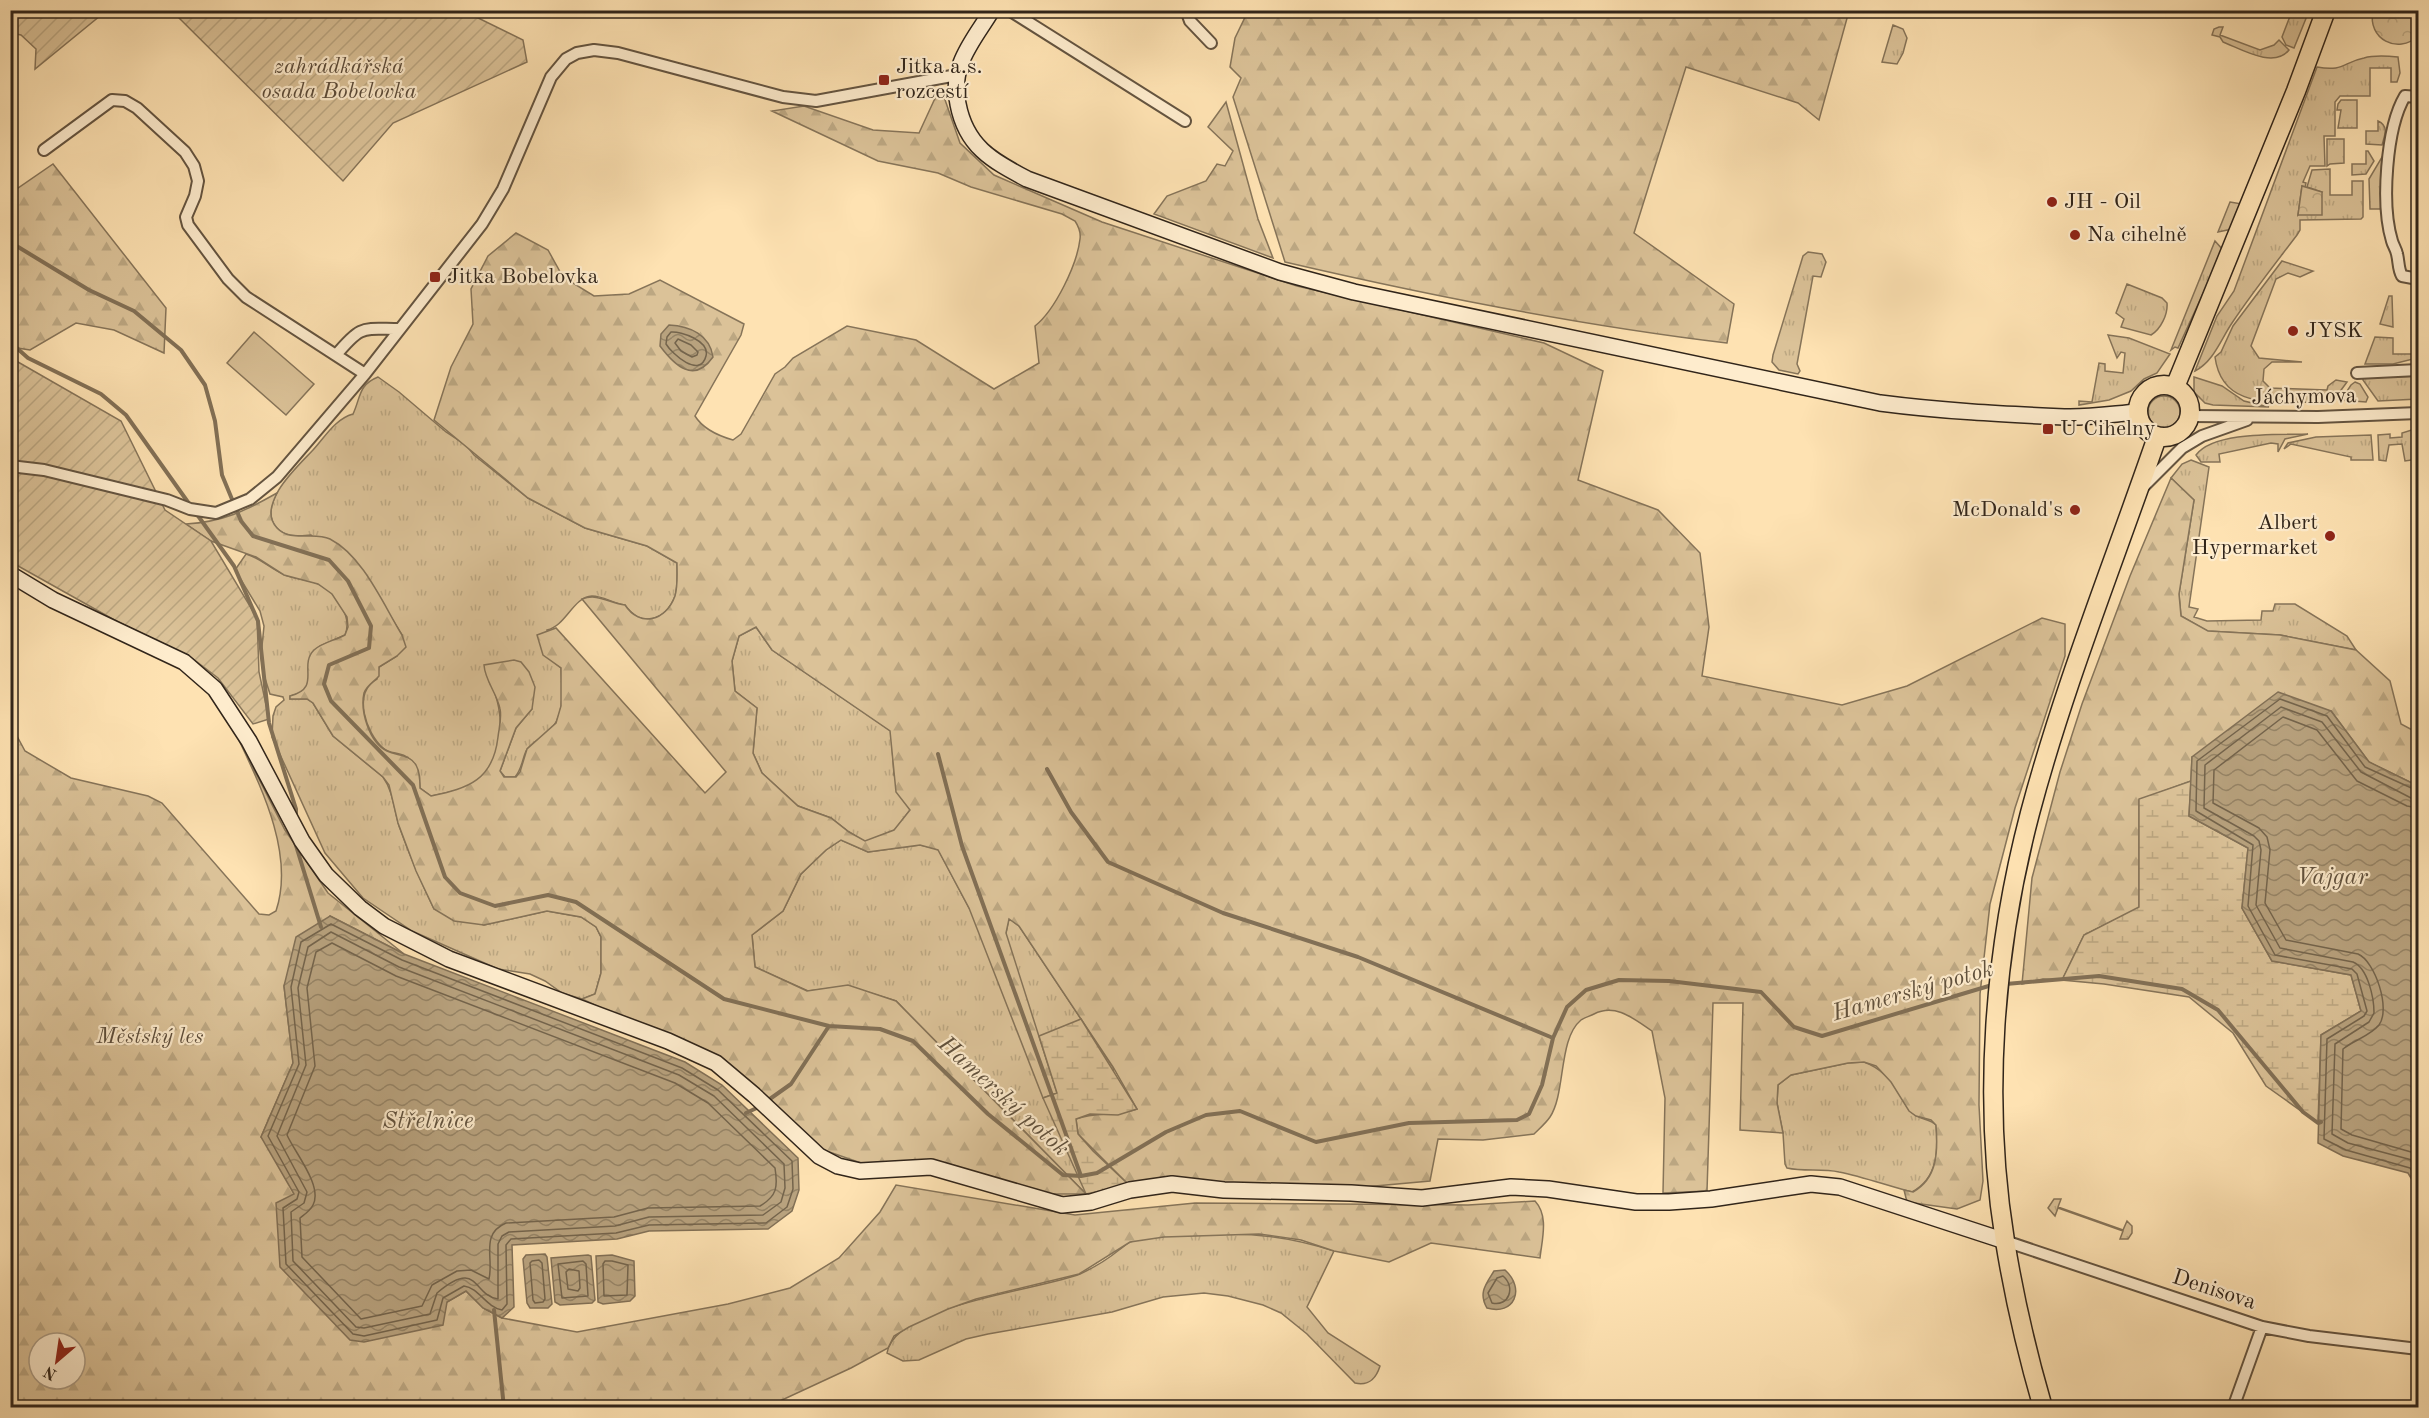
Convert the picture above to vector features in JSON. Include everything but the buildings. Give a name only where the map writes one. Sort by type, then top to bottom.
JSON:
[{"type":"main road","points":[[2175,387],[2296,91],[2326,10]]},
{"type":"main road","points":[[2159,385],[2175,387],[2187,399],[2190,416],[2184,429],[2178,434],[2171,437],[2157,437],[2141,425],[2138,412],[2141,398],[2159,385]]},
{"type":"main road","points":[[2043,1407],[2023,1332],[2005,1241],[1998,1178],[1995,1114],[1997,1015],[2003,956],[2021,854],[2046,756],[2157,437]]},
{"type":"street","points":[[992,10],[962,60],[957,75],[956,96],[960,118],[973,141],[995,162],[1027,179],[1280,272],[1354,292],[1880,403],[1926,409],[2064,417],[2138,412]]},
{"type":"street","points":[[1009,10],[1185,121]]},
{"type":"street","points":[[1186,10],[1190,21],[1211,43]]},
{"type":"street","points":[[10,466],[44,470],[216,513],[250,499],[277,477],[365,374],[494,206],[551,77],[560,64],[578,52],[594,50],[618,53],[748,89],[783,97],[816,100],[852,96],[957,75]]},
{"type":"street","points":[[2418,97],[2405,96],[2400,104],[2388,157],[2387,203],[2399,271],[2402,276],[2418,279]]},
{"type":"street","points":[[44,150],[112,100],[125,101],[137,108],[185,152],[194,166],[198,181],[195,196],[186,217],[188,225],[228,279],[246,297],[365,374]]},
{"type":"street","points":[[336,355],[353,334],[364,328],[400,329]]},
{"type":"street","points":[[2357,373],[2418,370]]},
{"type":"street","name":"Jáchymova","points":[[2190,416],[2253,418],[2418,413]]},
{"type":"street","points":[[2137,494],[2181,448],[2208,434],[2253,418]]},
{"type":"street","points":[[10,574],[53,600],[184,662],[215,688],[249,741],[302,841],[326,875],[360,908],[384,926],[449,959],[669,1041],[716,1063],[819,1156],[838,1166],[860,1171],[931,1167],[1062,1205],[1091,1202],[1130,1190],[1172,1184],[1224,1190],[1351,1193],[1422,1198],[1511,1187],[1548,1189],[1636,1202],[1669,1202],[1711,1199],[1811,1184],[1840,1187],[2005,1241]]},
{"type":"street","name":"Denisova","points":[[2005,1241],[2262,1327],[2309,1336],[2418,1349]]},
{"type":"street","points":[[2233,1407],[2262,1327]]},
{"type":"green space","points":[[1248,10],[1849,11],[1819,120],[1798,103],[1686,67],[1634,233],[1734,304],[1727,343],[1615,328],[1504,308],[1285,262],[1233,97],[1241,78],[1230,67],[1235,38]]},
{"type":"green space","points":[[10,11],[106,11],[35,69],[36,49],[21,35],[11,33]]},
{"type":"green space","name":"zahrádkářská osada Bobelovka","points":[[172,11],[464,11],[523,40],[527,62],[393,123],[343,181]]},
{"type":"green space","points":[[2292,11],[2309,11],[2294,48],[2286,45],[2282,37]]},
{"type":"green space","points":[[2373,11],[2418,11],[2418,36],[2402,44],[2386,41],[2375,29],[2372,21]]},
{"type":"green space","points":[[1893,25],[1903,29],[1907,38],[1897,64],[1882,62]]},
{"type":"green space","points":[[2223,27],[2220,35],[2260,50],[2274,45],[2279,40],[2289,50],[2275,58],[2257,56],[2212,35],[2214,29]]},
{"type":"green space","points":[[2372,56],[2398,57],[2400,73],[2397,82],[2391,82],[2391,68],[2370,68],[2370,96],[2340,96],[2335,102],[2335,136],[2324,136],[2325,166],[2310,166],[2303,182],[2306,183],[2305,187],[2302,186],[2298,215],[2322,192],[2307,187],[2312,170],[2330,169],[2330,195],[2352,195],[2352,181],[2363,181],[2363,217],[2361,219],[2300,220],[2300,230],[2297,235],[2228,329],[2212,356],[2195,371],[2217,316],[2234,291],[2317,67],[2338,67]]},
{"type":"green space","points":[[937,94],[943,94],[960,143],[994,175],[1102,222],[1297,286],[1544,343],[1603,371],[1578,480],[1658,510],[1700,553],[1709,627],[1702,676],[1842,705],[1907,686],[2042,618],[2065,624],[2065,656],[2015,808],[1990,904],[1980,994],[1979,1105],[1983,1181],[1980,1200],[1957,1209],[1907,1202],[1904,1190],[1913,1192],[1932,1172],[1937,1144],[1936,1125],[1931,1120],[1916,1116],[1909,1111],[1891,1082],[1876,1066],[1864,1062],[1848,1063],[1791,1075],[1778,1085],[1777,1103],[1783,1133],[1740,1130],[1743,1003],[1713,1003],[1707,1191],[1663,1193],[1665,1098],[1652,1031],[1624,1014],[1610,1010],[1582,1019],[1574,1029],[1565,1053],[1555,1107],[1548,1119],[1534,1134],[1483,1140],[1438,1139],[1430,1181],[1364,1187],[1129,1185],[1078,1134],[1076,1119],[1137,1109],[1113,1067],[1019,926],[1009,919],[1006,933],[1057,1093],[1043,1098],[969,908],[938,850],[920,845],[868,852],[841,840],[826,850],[801,874],[783,911],[752,935],[755,967],[807,991],[848,985],[896,1001],[1086,1194],[1041,1194],[921,1165],[861,1163],[815,1147],[681,1045],[582,999],[595,994],[601,973],[601,937],[596,927],[581,917],[547,911],[484,925],[454,921],[434,909],[416,871],[398,823],[389,785],[383,777],[333,736],[313,703],[307,699],[290,699],[290,696],[305,688],[308,663],[314,650],[345,635],[348,627],[347,617],[332,594],[318,584],[284,575],[256,557],[211,541],[186,524],[211,521],[233,514],[277,493],[271,511],[272,520],[277,528],[289,535],[330,539],[352,557],[380,595],[406,647],[397,656],[379,667],[379,676],[365,690],[363,708],[367,725],[375,741],[381,747],[413,761],[418,770],[420,788],[431,796],[468,785],[477,780],[491,763],[495,752],[501,712],[484,665],[514,660],[521,662],[529,672],[535,687],[532,709],[516,728],[500,771],[504,777],[516,777],[520,772],[527,749],[556,723],[561,706],[561,668],[543,655],[537,635],[556,628],[705,793],[726,772],[582,599],[593,597],[625,605],[638,617],[645,619],[659,616],[671,605],[675,596],[677,563],[647,546],[585,528],[528,498],[434,420],[451,367],[473,324],[471,289],[488,256],[516,233],[548,250],[563,277],[594,296],[629,294],[660,280],[744,324],[741,335],[695,416],[702,425],[733,440],[741,434],[775,374],[793,358],[847,326],[916,340],[994,389],[1039,363],[1035,326],[1043,319],[1057,298],[1075,261],[1080,236],[1075,221],[1062,214],[971,187],[938,173],[878,161],[772,111],[804,106],[873,130],[919,133]],"holes":[[[756,627],[772,650],[890,731],[896,792],[910,810],[894,830],[865,841],[831,818],[798,806],[762,773],[753,753],[757,708],[735,691],[732,661],[739,636]]]},
{"type":"green space","points":[[2341,100],[2357,100],[2357,128],[2338,128],[2341,110],[2337,110]]},
{"type":"green space","points":[[1226,102],[1258,219],[1273,258],[1154,214],[1167,196],[1206,181],[1217,164],[1225,166],[1233,151],[1208,127]]},
{"type":"green space","points":[[2378,121],[2385,128],[2382,145],[2366,144],[2366,131],[2378,131]]},
{"type":"green space","points":[[2327,139],[2344,139],[2344,163],[2327,166]]},
{"type":"green space","points":[[2366,151],[2374,161],[2366,174],[2352,175],[2352,164],[2366,164]]},
{"type":"green space","points":[[2385,152],[2384,209],[2370,209],[2369,179]]},
{"type":"green space","points":[[53,164],[166,308],[164,353],[114,330],[76,323],[30,350],[11,347],[11,193]]},
{"type":"green space","points":[[2302,186],[2322,192],[2322,215],[2298,215]]},
{"type":"green space","points":[[2230,202],[2242,204],[2232,229],[2218,232]]},
{"type":"green space","points":[[2215,241],[2223,250],[2178,348],[2171,350]]},
{"type":"green space","points":[[1808,252],[1822,254],[1826,262],[1821,277],[1813,276],[1797,364],[1800,371],[1798,374],[1779,370],[1772,362],[1803,256]]},
{"type":"green space","points":[[2282,261],[2313,271],[2300,277],[2288,273],[2276,279],[2251,346],[2259,358],[2302,362],[2272,362],[2264,369],[2263,381],[2270,388],[2327,390],[2328,386],[2336,380],[2347,382],[2333,401],[2314,403],[2255,400],[2233,391],[2219,372],[2215,357],[2221,352],[2233,326]]},
{"type":"green space","points":[[2127,284],[2162,298],[2167,303],[2163,321],[2151,335],[2121,327],[2124,319],[2116,313]]},
{"type":"green space","points":[[2389,296],[2392,296],[2393,327],[2380,324]]},
{"type":"green space","points":[[254,332],[314,384],[286,415],[227,363]]},
{"type":"green space","points":[[2108,335],[2129,338],[2170,354],[2157,373],[2144,379],[2131,391],[2109,400],[2079,405],[2079,401],[2092,402],[2099,363],[2105,364],[2105,371],[2123,373],[2125,353],[2121,352],[2117,358]]},
{"type":"green space","points":[[2375,337],[2393,338],[2393,354],[2412,354],[2413,359],[2393,364],[2365,364]]},
{"type":"green space","points":[[11,358],[121,421],[165,510],[211,541],[257,618],[259,672],[269,719],[253,724],[218,678],[189,656],[118,622],[11,562]]},
{"type":"green space","points":[[2418,376],[2418,399],[2378,401],[2363,380],[2363,378]]},
{"type":"green space","points":[[378,377],[446,432],[466,445],[474,455],[528,498],[585,528],[647,546],[677,563],[675,596],[671,605],[659,616],[645,619],[638,617],[625,605],[592,596],[580,601],[559,623],[547,630],[555,663],[561,668],[562,702],[554,726],[528,748],[515,777],[505,777],[500,771],[516,728],[532,709],[490,683],[499,707],[500,736],[493,762],[486,773],[471,785],[431,796],[420,788],[415,766],[405,756],[383,748],[371,733],[364,713],[363,703],[369,685],[377,679],[379,667],[397,656],[402,635],[386,609],[311,535],[292,536],[283,533],[276,527],[271,517],[275,497],[281,486],[331,429],[341,420],[353,414],[363,388]]},
{"type":"green space","points":[[2194,377],[2222,386],[2244,401],[2269,407],[2205,403],[2194,392]]},
{"type":"green space","points":[[2355,382],[2360,384],[2368,397],[2366,402],[2341,400]]},
{"type":"green space","points":[[2164,396],[2175,401],[2180,412],[2175,423],[2164,428],[2153,423],[2148,412],[2153,401]]},
{"type":"green space","points":[[2418,428],[2418,459],[2405,461],[2402,444],[2389,445],[2386,461],[2379,460],[2378,435],[2390,434],[2390,438],[2402,437],[2402,433]]},
{"type":"green space","points":[[2308,434],[2285,439],[2278,452],[2278,444],[2271,443],[2219,454],[2220,462],[2201,462],[2196,455],[2205,447],[2232,438]]},
{"type":"green space","points":[[2371,435],[2373,460],[2351,460],[2351,457],[2291,444],[2284,449],[2288,443],[2316,437]]},
{"type":"green space","points":[[2191,460],[2209,467],[2189,607],[2198,609],[2194,617],[2207,621],[2261,620],[2262,611],[2273,611],[2275,604],[2295,604],[2347,636],[2356,650],[2280,635],[2207,631],[2181,616],[2179,594],[2194,500],[2171,478],[2182,464]]},
{"type":"green space","points":[[2171,478],[2194,500],[2179,594],[2181,616],[2208,631],[2280,635],[2356,650],[2390,681],[2401,724],[2418,733],[2418,786],[2369,762],[2331,711],[2192,757],[2191,781],[2139,800],[2139,908],[2084,935],[2062,980],[2043,979],[2022,984],[2032,878],[2060,772],[2082,704],[2130,576]]},
{"type":"green space","points":[[246,554],[287,576],[323,586],[341,605],[347,620],[345,635],[320,646],[306,688],[301,693],[290,696],[290,699],[307,699],[313,703],[333,736],[383,777],[391,794],[407,847],[434,909],[484,925],[547,911],[581,917],[596,927],[601,937],[601,973],[595,994],[582,999],[562,993],[530,974],[498,969],[412,931],[363,898],[325,853],[272,737],[273,716],[276,707],[284,700],[283,697],[270,694],[261,656],[264,626],[260,611],[235,570]]},
{"type":"green space","points":[[756,627],[772,650],[891,731],[894,775],[910,810],[895,830],[865,842],[831,818],[798,806],[762,773],[753,753],[757,708],[735,691],[732,661],[739,636]]},
{"type":"green space","name":"Městský les","points":[[10,723],[25,751],[71,778],[148,796],[162,803],[259,914],[269,915],[276,911],[281,889],[278,844],[265,799],[237,736],[285,830],[328,893],[404,954],[330,916],[284,986],[293,1063],[261,1137],[447,1302],[466,1291],[483,1308],[502,1318],[577,1332],[728,1304],[790,1288],[839,1258],[880,1212],[896,1185],[1075,1215],[1195,1203],[1468,1205],[1535,1201],[1542,1214],[1543,1236],[1540,1258],[1431,1243],[1389,1262],[1334,1251],[1301,1240],[1259,1234],[1164,1237],[1130,1242],[1079,1274],[976,1299],[948,1309],[894,1336],[888,1348],[767,1407],[11,1407]]},
{"type":"green space","points":[[2191,781],[2189,816],[2248,848],[2242,908],[2272,961],[2351,975],[2361,1011],[2321,1035],[2318,1123],[2266,1086],[2233,1033],[2189,997],[2062,980],[2084,935],[2139,907],[2139,799]]},
{"type":"green space","points":[[841,840],[868,852],[920,845],[938,849],[969,908],[1006,933],[1009,918],[1019,926],[1113,1067],[1118,1115],[1090,1114],[1078,1134],[1129,1185],[1086,1194],[896,1001],[848,986],[808,991],[755,967],[752,935],[783,911],[801,874],[826,850]]},
{"type":"green space","points":[[1081,1019],[1137,1109],[1118,1115],[1090,1114],[1076,1119],[1078,1134],[1129,1185],[1086,1194],[1043,1098],[1057,1093],[1039,1036]]},
{"type":"green space","points":[[1864,1062],[1889,1078],[1912,1113],[1936,1125],[1937,1144],[1932,1172],[1921,1186],[1912,1192],[1848,1174],[1826,1170],[1793,1169],[1787,1168],[1785,1164],[1783,1133],[1777,1103],[1778,1085],[1791,1075],[1848,1063]]},
{"type":"green space","points":[[2054,1199],[2061,1199],[2058,1207],[2123,1230],[2127,1221],[2132,1226],[2132,1233],[2128,1239],[2120,1239],[2123,1231],[2058,1208],[2055,1216],[2048,1208]]},
{"type":"green space","points":[[1231,1234],[1283,1238],[1334,1251],[1307,1307],[1328,1333],[1380,1366],[1374,1378],[1368,1382],[1355,1383],[1307,1334],[1281,1313],[1263,1305],[1228,1296],[1204,1293],[1163,1297],[1112,1312],[966,1339],[919,1360],[903,1361],[887,1353],[896,1336],[915,1322],[972,1301],[1080,1274],[1130,1242],[1151,1237]]},
{"type":"water","points":[[669,325],[684,327],[703,337],[713,357],[706,365],[692,371],[672,360],[660,346],[661,334]]},
{"type":"water","name":"Vajgar","points":[[2278,692],[2331,711],[2369,762],[2418,786],[2418,1190],[2408,1173],[2343,1156],[2318,1143],[2321,1035],[2361,1011],[2351,975],[2272,961],[2242,908],[2248,848],[2189,816],[2192,757]]},
{"type":"water","name":"Střelnice","points":[[330,916],[404,954],[685,1062],[722,1085],[798,1158],[799,1190],[792,1211],[768,1229],[649,1231],[617,1239],[512,1245],[514,1307],[502,1318],[483,1308],[466,1291],[447,1302],[443,1325],[364,1342],[350,1340],[280,1267],[276,1203],[294,1194],[261,1137],[293,1063],[284,986],[296,937]]},
{"type":"water","points":[[545,1254],[552,1304],[548,1308],[530,1308],[527,1303],[523,1259],[526,1255]]},
{"type":"water","points":[[612,1255],[634,1261],[635,1296],[630,1301],[603,1304],[598,1302],[596,1256]]},
{"type":"water","points":[[591,1256],[595,1300],[592,1303],[560,1305],[555,1302],[551,1258]]},
{"type":"water","points":[[1505,1270],[1515,1285],[1514,1299],[1504,1308],[1487,1308],[1483,1298],[1486,1284],[1494,1271]]},
{"type":"waterway","name":"Hamerský potok","points":[[10,242],[89,290],[134,311],[181,350],[205,385],[215,421],[222,475],[241,521],[253,536],[329,560],[348,581],[371,626],[369,648],[329,665],[324,684],[331,701],[413,785],[445,877],[460,893],[495,906],[548,895],[576,902],[724,999],[829,1026],[880,1029],[913,1041],[988,1114],[1063,1175],[1081,1176],[1097,1173],[1166,1132],[1206,1115],[1240,1111],[1316,1142],[1409,1123],[1517,1120],[1529,1114],[1542,1085],[1553,1038],[1567,1007],[1586,990],[1619,980],[1669,981],[1761,992],[1794,1027],[1822,1036],[1992,985]]},
{"type":"waterway","points":[[10,342],[28,358],[101,394],[126,415],[190,505]]},
{"type":"waterway","points":[[196,513],[234,566],[258,621],[269,723],[296,809],[296,817]]},
{"type":"waterway","points":[[938,754],[962,846],[1081,1176]]},
{"type":"waterway","points":[[1047,769],[1071,812],[1108,862],[1223,913],[1358,957],[1553,1038]]},
{"type":"waterway","points":[[294,839],[321,927]]},
{"type":"waterway","name":"Hamerský potok","points":[[2006,984],[2099,976],[2182,989],[2218,1010],[2303,1112],[2318,1123],[2321,1122]]},
{"type":"waterway","points":[[767,1101],[791,1084],[829,1026]]},
{"type":"waterway","points":[[746,1113],[761,1106]]},
{"type":"waterway","points":[[494,1310],[504,1408]]},
{"type":"place","name":"Jitka a.s. rozcestí","points":[[884,80]]},
{"type":"place","name":"JH - Oil","points":[[2052,202]]},
{"type":"place","name":"Na cihelně","points":[[2075,235]]},
{"type":"place","name":"Jitka Bobelovka","points":[[435,277]]},
{"type":"place","name":"JYSK","points":[[2293,331]]},
{"type":"place","name":"U Cihelny","points":[[2048,429]]},
{"type":"place","name":"McDonald's","points":[[2075,510]]},
{"type":"place","name":"Albert Hypermarket","points":[[2330,536]]}]
